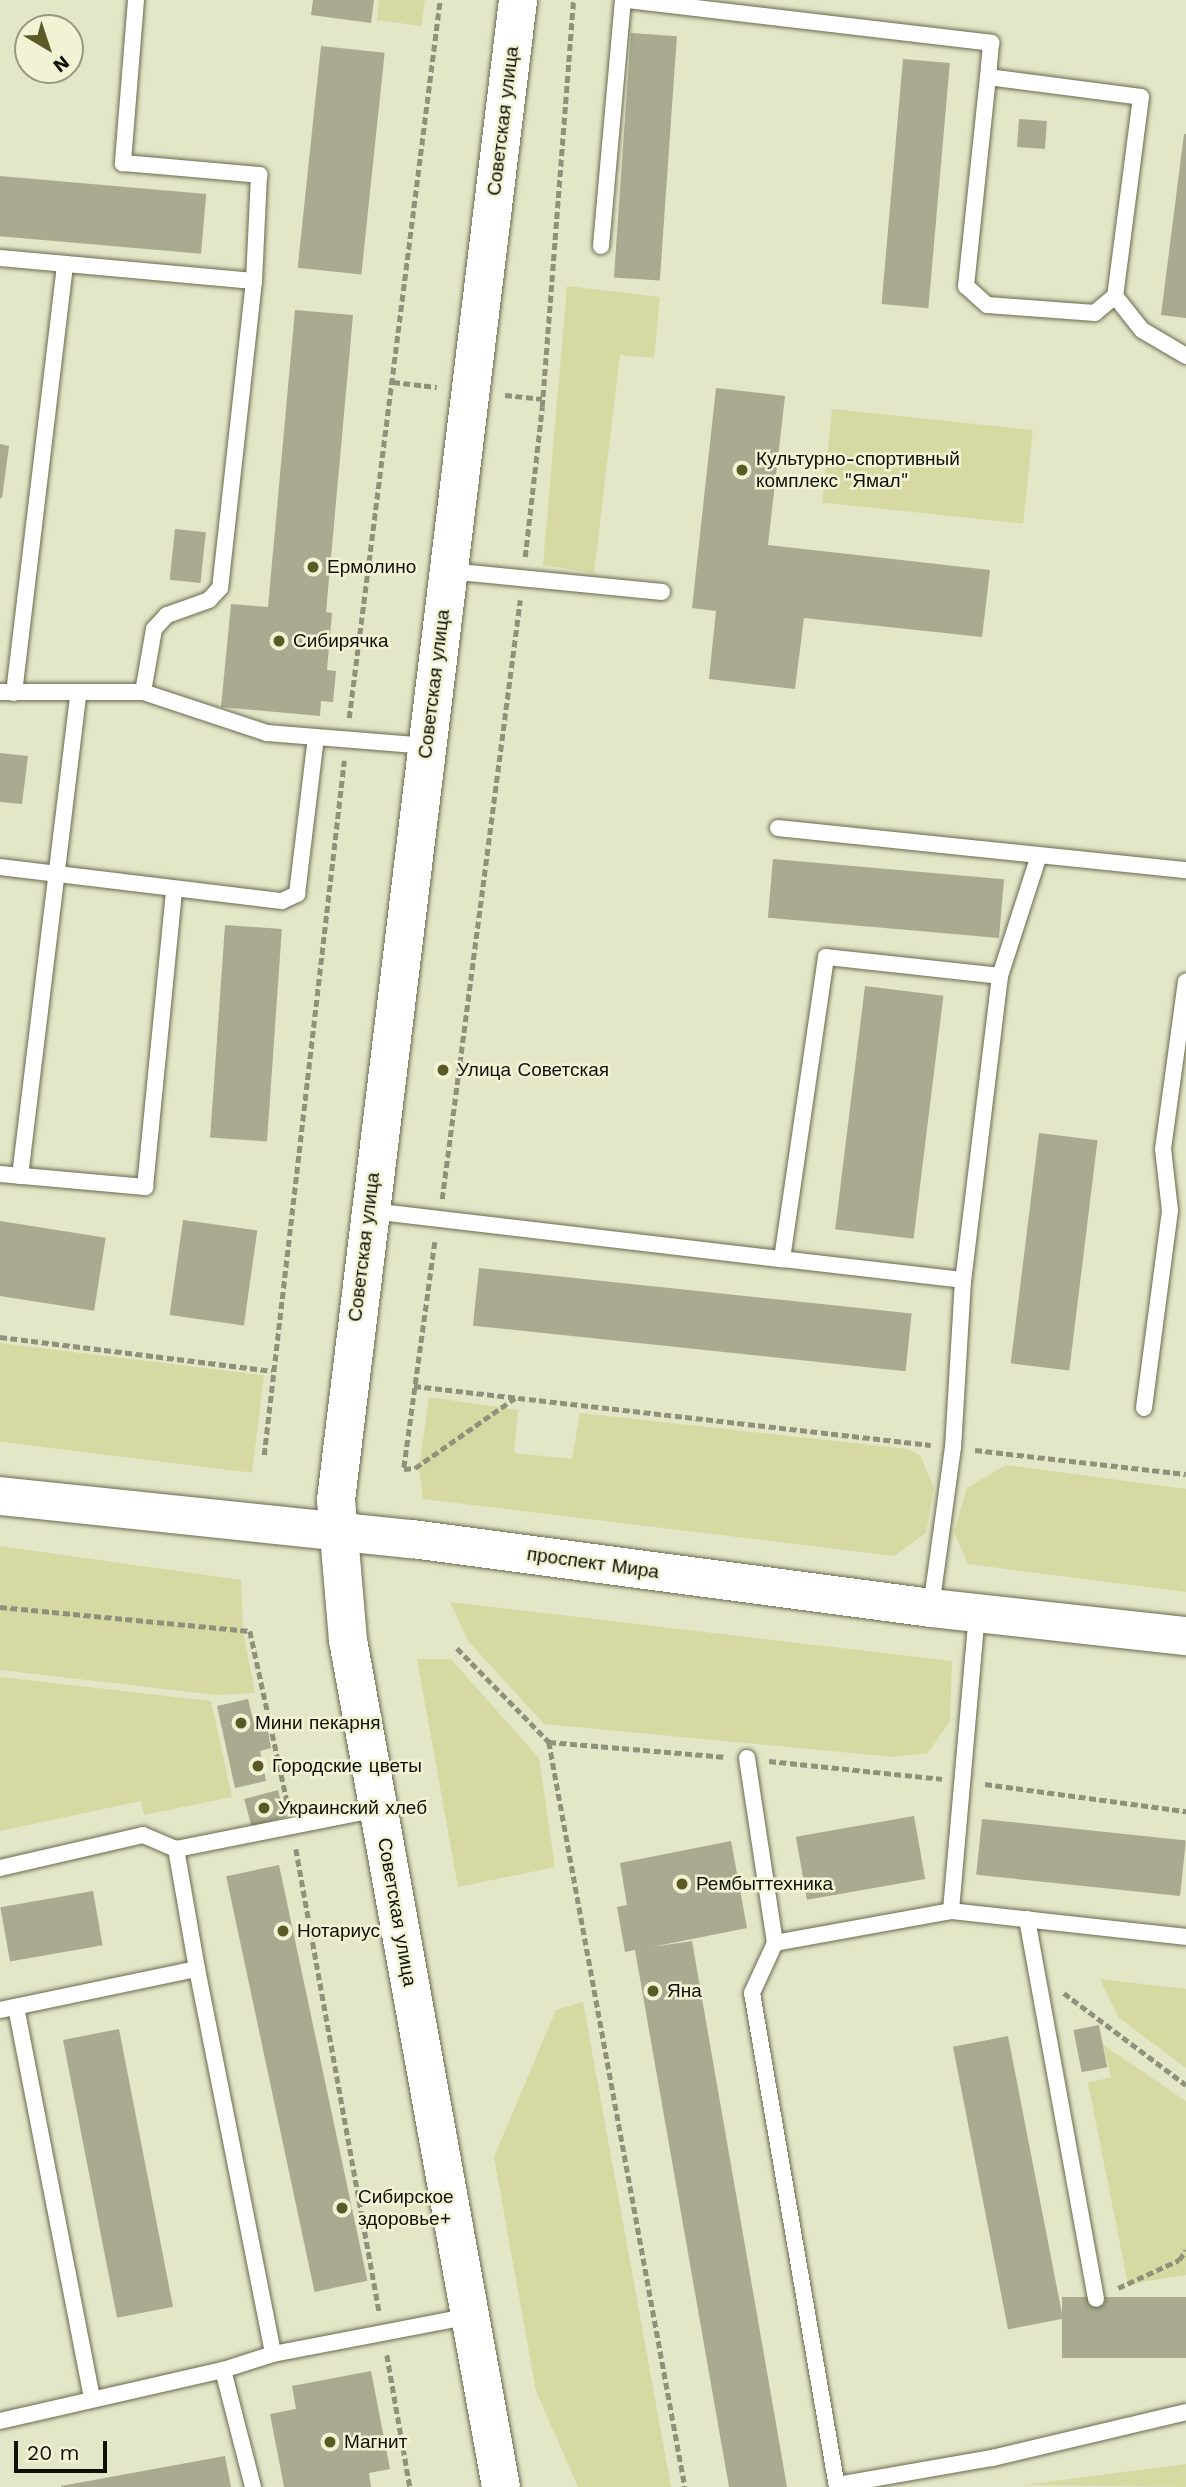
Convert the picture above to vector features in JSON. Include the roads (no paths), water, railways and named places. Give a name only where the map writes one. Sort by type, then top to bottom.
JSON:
[{"type":"main road","name":"Советская улица","points":[[501,2487],[348,1640],[336,1531],[338,1464],[368,1210],[518,0]]},
{"type":"main road","name":"проспект Мира","points":[[0,1496],[336,1531],[931,1608],[1186,1636]]},
{"type":"lane","points":[[136,0],[123,163],[259,175],[254,281],[220,588],[209,600],[167,615],[154,629],[144,692]]},
{"type":"lane","points":[[601,246],[625,0],[991,43],[966,286],[987,305],[1095,313],[1115,296],[1141,97],[988,76]]},
{"type":"lane","points":[[0,258],[254,281]]},
{"type":"lane","points":[[65,264],[7,692],[144,692],[242,728],[316,738],[427,746]]},
{"type":"lane","points":[[1115,296],[1142,330],[1186,356]]},
{"type":"lane","points":[[449,571],[662,592]]},
{"type":"lane","points":[[20,1177],[78,694]]},
{"type":"lane","points":[[0,867],[282,901],[297,894],[316,738]]},
{"type":"lane","points":[[778,828],[1038,858],[1186,870]]},
{"type":"lane","points":[[931,1608],[953,1447],[963,1280],[1000,976],[1038,858]]},
{"type":"lane","points":[[0,1174],[145,1187],[174,890]]},
{"type":"lane","points":[[782,1259],[826,957],[1000,976]]},
{"type":"lane","points":[[1144,1408],[1178,1212],[1163,1149],[1186,982]]},
{"type":"lane","points":[[368,1210],[963,1280]]},
{"type":"lane","points":[[951,1911],[977,1613]]},
{"type":"lane","points":[[747,1758],[775,1943],[752,1993],[837,2486],[992,2458],[1186,2412]]},
{"type":"lane","points":[[0,1868],[143,1835],[176,1849],[378,1809]]},
{"type":"lane","points":[[176,1849],[273,2354]]},
{"type":"lane","points":[[775,1943],[951,1911],[1186,1937]]},
{"type":"lane","points":[[1027,1919],[1096,2299]]},
{"type":"lane","points":[[92,2397],[8,2008],[197,1969]]},
{"type":"lane","points":[[0,2421],[92,2397],[223,2370],[273,2354],[471,2316]]},
{"type":"lane","points":[[223,2370],[253,2487]]},
{"type":"place","name":"Культурно-спортивный комплекс \"Ямал\"","points":[[742,470]]},
{"type":"place","name":"Ермолино","points":[[313,567]]},
{"type":"place","name":"Сибирячка","points":[[279,641]]},
{"type":"place","name":"Улица Советская","points":[[443,1070]]},
{"type":"place","name":"Мини пекарня","points":[[241,1723]]},
{"type":"place","name":"Городские цветы","points":[[258,1766]]},
{"type":"place","name":"Украинский хлеб","points":[[264,1808]]},
{"type":"place","name":"Рембыттехника","points":[[682,1884]]},
{"type":"place","name":"Нотариус","points":[[283,1931]]},
{"type":"place","name":"Яна","points":[[653,1991]]},
{"type":"place","name":"Сибирское здоровье+","points":[[342,2208]]},
{"type":"place","name":"Магнит","points":[[330,2442]]}]
